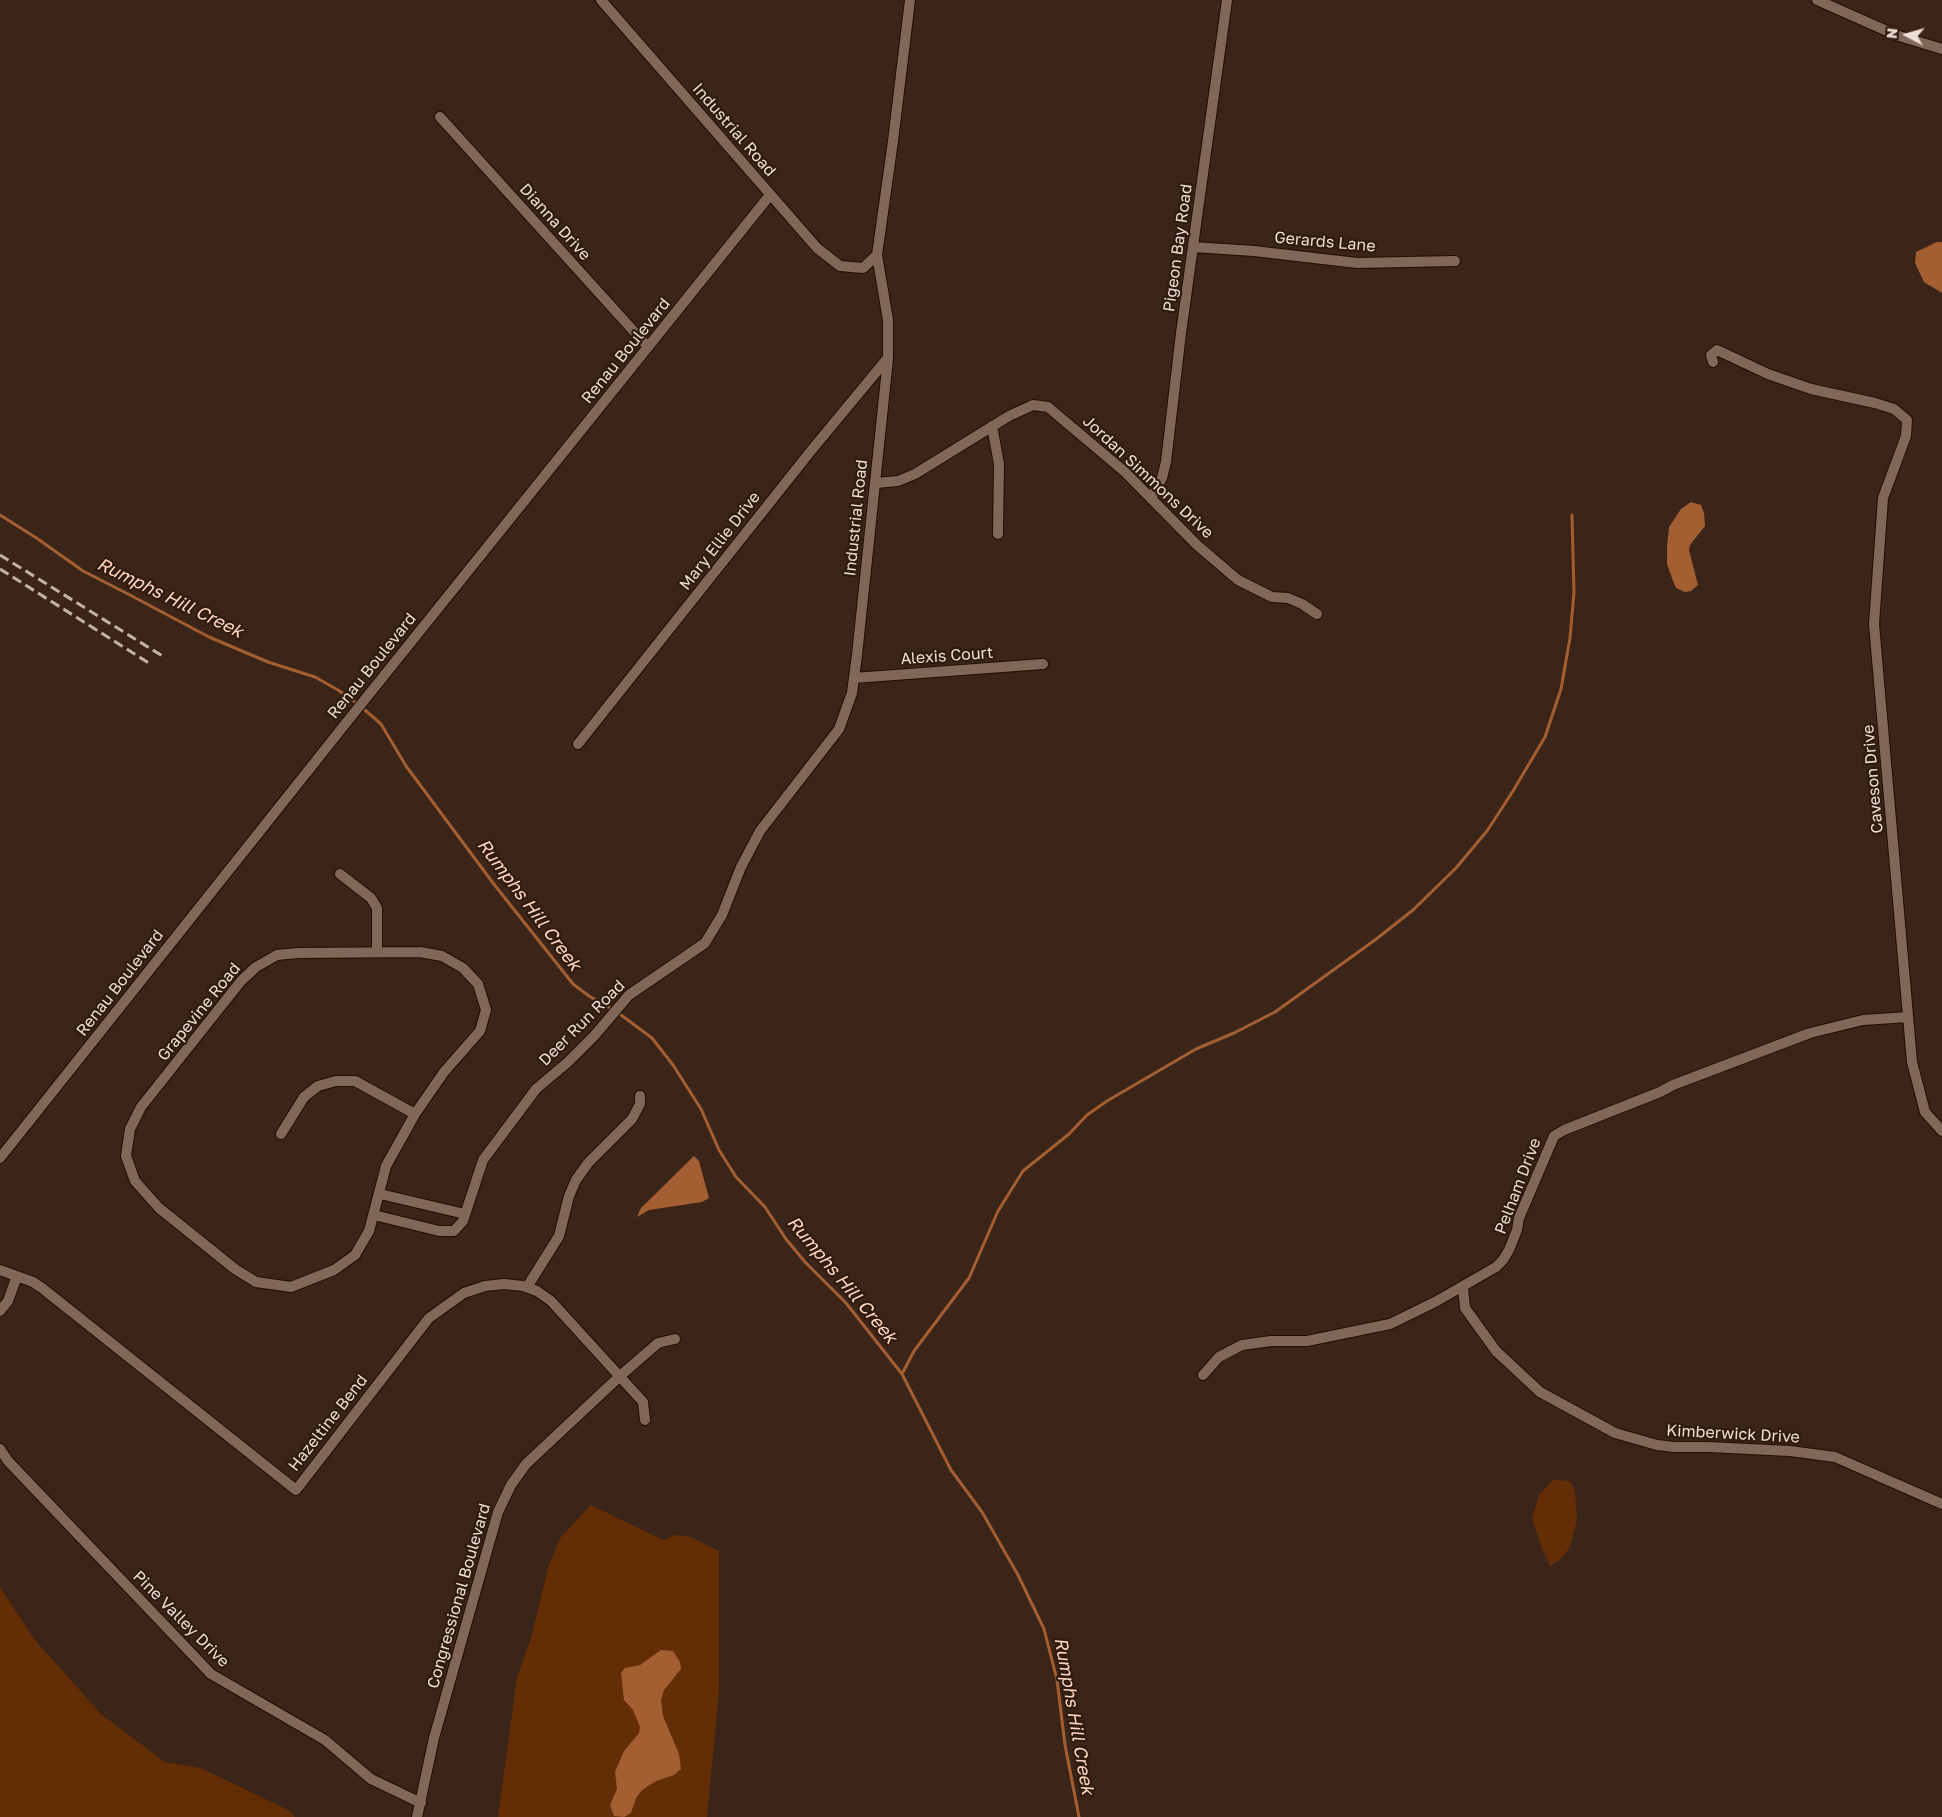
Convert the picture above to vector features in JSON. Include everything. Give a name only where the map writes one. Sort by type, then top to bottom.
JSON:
[{"type":"street","name":"Industrial Road","points":[[601,0],[817,248],[840,266],[863,268],[877,255]]},
{"type":"street","name":"Industrial Road","points":[[807,773],[839,730],[852,693],[854,678],[888,359],[888,320],[877,255],[910,0]]},
{"type":"street","name":"Pigeon Bay Road","points":[[1151,498],[1164,471],[1226,0]]},
{"type":"street","points":[[1817,0],[1889,32],[1924,45],[1942,49]]},
{"type":"street","name":"Dianna Drive","points":[[440,117],[648,347]]},
{"type":"street","name":"Renau Boulevard","points":[[0,1158],[770,195]]},
{"type":"street","name":"Gerards Lane","points":[[1193,247],[1254,251],[1357,263],[1455,261]]},
{"type":"street","name":"Caveson Drive","points":[[1713,362],[1710,355],[1717,350],[1768,374],[1811,389],[1894,409],[1906,420],[1906,436],[1883,498],[1874,624],[1912,1062],[1925,1112],[1942,1130]]},
{"type":"street","name":"Mary Ellie Drive","points":[[578,744],[804,459],[888,359]]},
{"type":"street","name":"Jordan Simmons Drive","points":[[876,482],[898,481],[915,474],[992,426],[1026,408],[1033,405],[1048,407],[1125,472],[1197,545],[1238,580],[1272,597],[1288,598],[1302,604],[1317,614]]},
{"type":"street","points":[[992,426],[999,464],[998,534]]},
{"type":"street","name":"Alexis Court","points":[[854,678],[1043,664]]},
{"type":"street","name":"Deer Run Road","points":[[465,1214],[483,1160],[536,1089],[568,1062],[594,1036],[628,995],[705,943],[722,915],[741,867],[760,831],[807,773]]},
{"type":"street","points":[[340,874],[371,898],[377,908],[377,952]]},
{"type":"street","name":"Grapevine Road","points":[[298,952],[420,952],[442,956],[463,968],[478,984],[486,1010],[480,1030],[444,1072],[415,1114],[386,1166],[369,1231],[355,1255],[334,1270],[291,1287],[256,1282],[236,1269],[159,1208],[135,1181],[126,1156],[130,1129],[141,1108],[242,981],[256,967],[277,955],[298,952]]},
{"type":"street","name":"Pelham Drive","points":[[1203,1375],[1219,1357],[1242,1345],[1271,1341],[1307,1341],[1390,1324],[1463,1287],[1503,1260],[1514,1239],[1519,1218],[1554,1136],[1559,1133],[1673,1085],[1810,1033],[1863,1020],[1908,1017]]},
{"type":"street","points":[[281,1134],[304,1098],[318,1086],[336,1081],[355,1081],[415,1114]]},
{"type":"street","points":[[527,1288],[559,1236],[576,1180],[588,1163],[632,1119],[640,1104],[640,1096]]},
{"type":"street","points":[[374,1216],[449,1232],[454,1231],[462,1222],[465,1214],[380,1194]]},
{"type":"street","name":"Hazeltine Bend","points":[[0,1270],[42,1288],[296,1490],[429,1318],[464,1293],[485,1286],[504,1284],[527,1288],[538,1291],[551,1301],[643,1402],[645,1420]]},
{"type":"street","points":[[0,1311],[8,1301],[17,1276]]},
{"type":"street","name":"Kimberwick Drive","points":[[1463,1287],[1465,1308],[1496,1351],[1540,1392],[1614,1433],[1657,1445],[1674,1447],[1790,1451],[1835,1458],[1942,1504]]},
{"type":"street","name":"Congressional Boulevard","points":[[417,1817],[434,1738],[498,1512],[511,1485],[526,1464],[620,1376],[658,1343],[675,1339]]},
{"type":"street","name":"Pine Valley Drive","points":[[0,1449],[8,1461],[211,1674],[325,1740],[371,1779],[421,1803]]},
{"type":"shaded area","points":[[1937,242],[1942,242],[1942,293],[1924,282],[1915,263],[1916,252]]},
{"type":"shaded area","points":[[1691,502],[1701,505],[1705,526],[1690,545],[1689,550],[1698,585],[1691,591],[1685,592],[1676,588],[1673,581],[1667,564],[1667,546],[1669,527],[1681,509]]},
{"type":"shaded area","points":[[694,1156],[699,1161],[709,1198],[702,1202],[649,1210],[637,1217],[641,1208]]},
{"type":"shaded area","points":[[1553,1480],[1570,1481],[1575,1491],[1577,1520],[1570,1547],[1560,1560],[1550,1566],[1532,1518],[1539,1495]]},
{"type":"shaded area","points":[[591,1505],[663,1540],[676,1535],[691,1537],[719,1551],[719,1691],[707,1817],[498,1817],[517,1677],[531,1638],[549,1564],[561,1537]]},
{"type":"shaded area","points":[[0,1587],[35,1640],[101,1714],[165,1762],[201,1768],[290,1811],[295,1817],[0,1817]]},
{"type":"shaded area","points":[[661,1650],[673,1651],[680,1662],[681,1669],[664,1690],[661,1700],[663,1716],[679,1754],[681,1769],[674,1775],[656,1781],[642,1790],[636,1798],[631,1813],[624,1817],[614,1816],[610,1805],[617,1789],[615,1772],[624,1751],[639,1733],[640,1727],[633,1710],[624,1700],[621,1673],[625,1668],[640,1665]]},
{"type":"waterway","name":"Rumphs Hill Creek","points":[[0,515],[83,571],[209,637],[268,662],[315,677],[358,704],[381,724],[406,766],[493,883],[573,984],[589,996],[617,1012],[652,1038],[673,1065],[701,1109],[719,1150],[736,1177],[765,1207],[786,1239],[805,1262],[846,1303],[902,1374],[951,1470],[982,1512],[1018,1575],[1044,1629],[1057,1680],[1065,1745],[1079,1817]]},
{"type":"waterway","points":[[902,1374],[914,1351],[969,1278],[998,1211],[1023,1171],[1069,1134],[1087,1115],[1107,1101],[1196,1049],[1234,1033],[1275,1012],[1375,940],[1413,910],[1456,868],[1487,831],[1545,737],[1561,689],[1570,638],[1574,592],[1572,515]]},
{"type":"railway","points":[[0,555],[164,657]]},
{"type":"railway","points":[[0,569],[152,665]]}]
